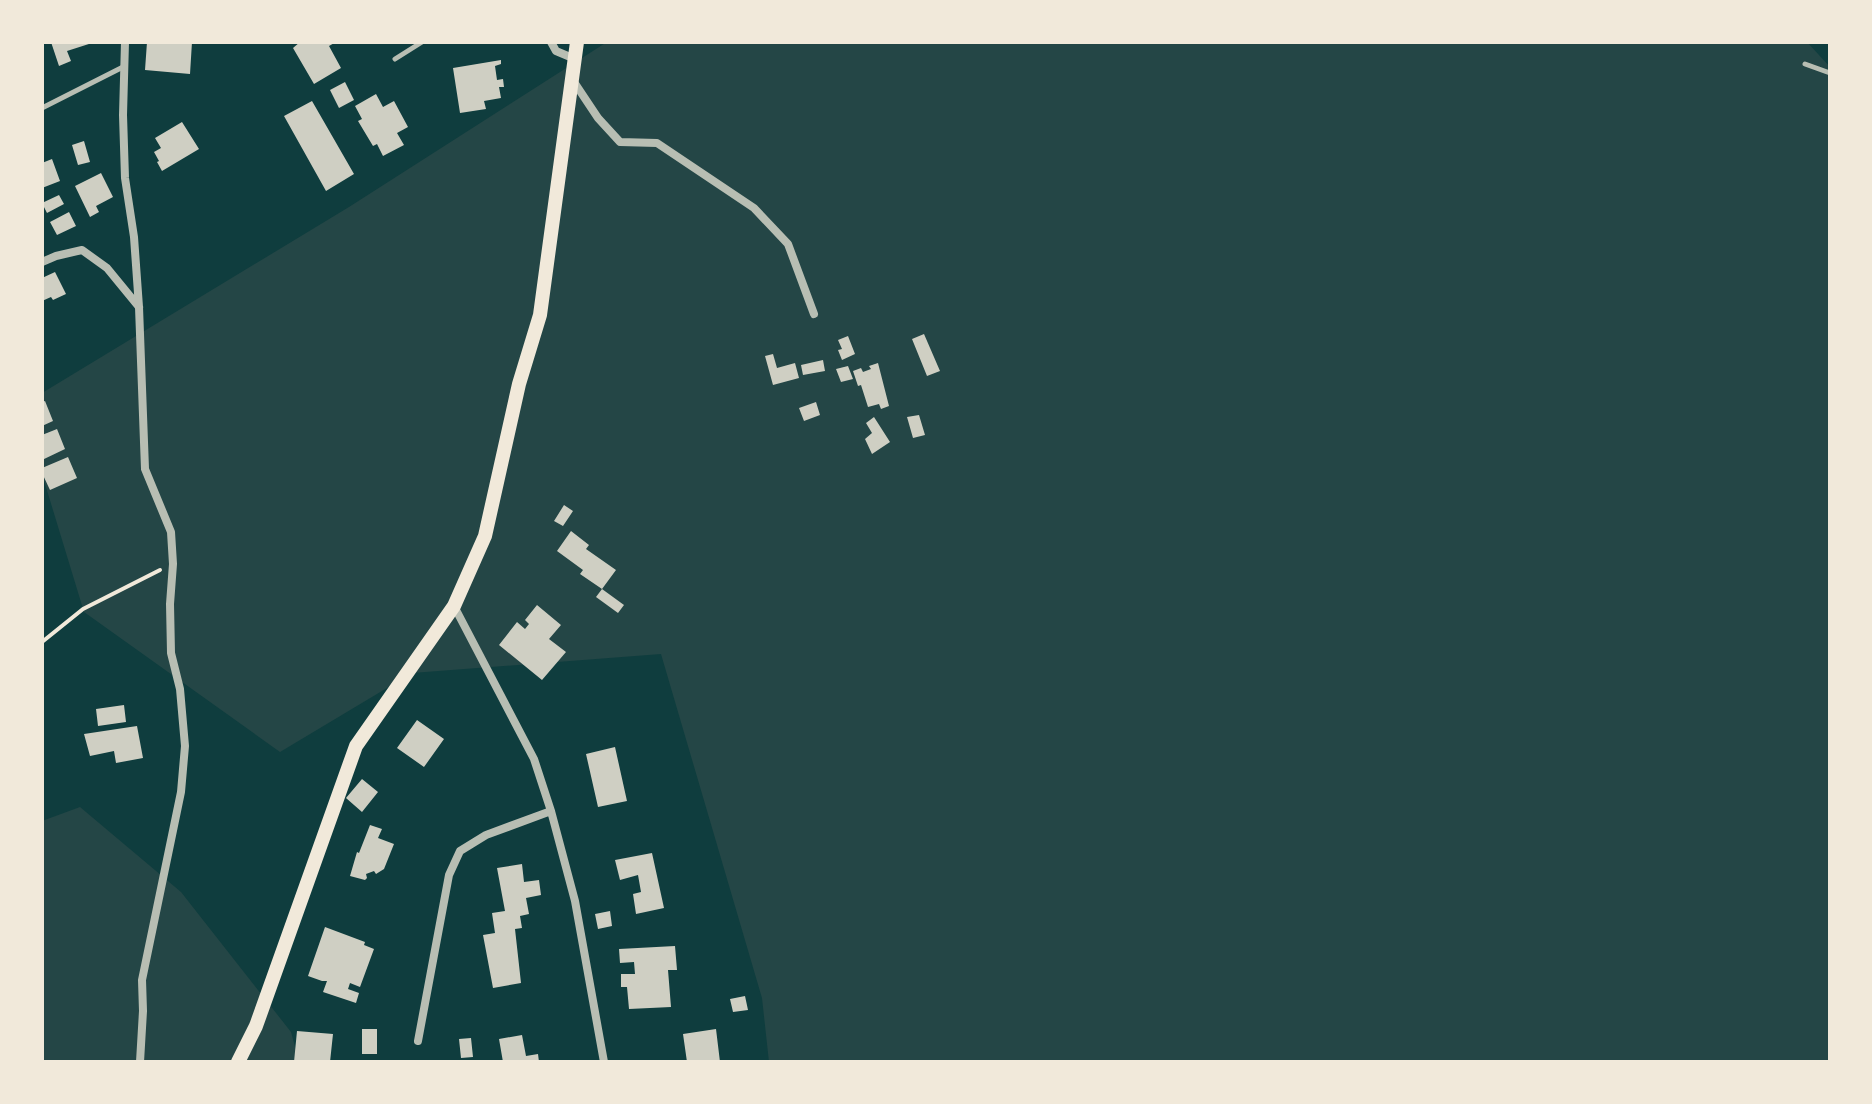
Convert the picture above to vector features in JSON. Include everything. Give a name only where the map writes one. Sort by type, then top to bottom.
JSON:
[{"type":"main road","points":[[238,1062],[256,1026],[356,746],[454,606],[485,536],[519,384],[540,315],[577,42]]},
{"type":"street","points":[[551,42],[556,51],[575,59]]},
{"type":"street","points":[[125,45],[125,178],[134,237],[139,307],[145,469],[171,532],[171,653],[180,689],[185,746],[181,792],[142,980],[140,1062]]},
{"type":"street","points":[[572,78],[598,118],[620,142],[657,143],[754,208],[788,244],[814,314]]},
{"type":"street","points":[[42,262],[82,250],[107,268],[139,307]]},
{"type":"street","points":[[454,606],[534,759],[575,901],[604,1062]]},
{"type":"street","points":[[418,1041],[449,875],[460,851],[486,835],[551,811]]},
{"type":"lane","points":[[125,45],[134,42]]},
{"type":"lane","points":[[395,59],[422,42]]},
{"type":"lane","points":[[1805,64],[1830,73]]},
{"type":"lane","points":[[42,108],[123,67]]},
{"type":"path","points":[[42,642],[83,609],[173,564]]},
{"type":"shaded area","points":[[607,42],[1807,42],[1830,67],[1830,1062],[769,1062],[762,998],[661,654],[412,673],[280,752],[84,612],[42,474],[42,393],[349,207]]},
{"type":"shaded area","points":[[80,807],[181,892],[291,1032],[299,1062],[42,1062],[42,821]]},
{"type":"building","points":[[51,42],[92,43],[67,51],[71,61],[59,66]]},
{"type":"building","points":[[147,42],[192,42],[190,74],[145,70]]},
{"type":"building","points":[[300,42],[336,42],[329,46],[341,68],[314,84],[293,48]]},
{"type":"building","points":[[501,60],[501,64],[495,66],[497,80],[503,79],[504,87],[499,87],[501,98],[484,101],[486,109],[460,113],[453,68]]},
{"type":"building","points":[[345,82],[354,100],[339,108],[330,90]]},
{"type":"building","points":[[376,94],[383,107],[394,101],[408,127],[397,133],[404,145],[383,156],[358,121],[362,119],[355,106]]},
{"type":"building","points":[[312,101],[354,174],[326,191],[284,116]]},
{"type":"building","points":[[182,122],[199,149],[162,171],[154,152],[161,148],[155,138]]},
{"type":"building","points":[[84,141],[90,162],[78,165],[72,145]]},
{"type":"building","points":[[52,159],[60,181],[42,188],[42,163]]},
{"type":"building","points":[[101,173],[113,197],[96,206],[99,212],[90,217],[75,186]]},
{"type":"building","points":[[59,195],[64,204],[47,213],[42,203]]},
{"type":"building","points":[[69,212],[76,226],[57,235],[50,222]]},
{"type":"building","points":[[55,272],[66,294],[42,301],[42,278]]},
{"type":"building","points":[[924,334],[940,371],[927,376],[912,339]]},
{"type":"building","points":[[848,336],[855,354],[842,360],[838,340]]},
{"type":"building","points":[[773,354],[777,368],[795,363],[799,378],[773,385],[765,356]]},
{"type":"building","points":[[823,360],[825,371],[803,375],[801,365]]},
{"type":"building","points":[[878,363],[889,406],[881,409],[879,404],[868,407],[853,371],[861,368],[863,372]]},
{"type":"building","points":[[848,366],[853,379],[841,382],[836,369]]},
{"type":"building","points":[[45,401],[53,421],[42,426],[42,402]]},
{"type":"building","points":[[816,402],[820,415],[804,421],[799,408]]},
{"type":"building","points":[[919,415],[925,435],[913,438],[907,417]]},
{"type":"building","points":[[874,417],[890,442],[872,454],[865,439],[872,433],[866,423]]},
{"type":"building","points":[[57,429],[65,449],[42,460],[42,435]]},
{"type":"building","points":[[68,457],[77,478],[50,490],[42,468]]},
{"type":"building","points":[[564,505],[573,511],[563,526],[554,521]]},
{"type":"building","points":[[571,531],[589,545],[586,549],[616,570],[602,589],[580,574],[583,570],[557,551]]},
{"type":"building","points":[[602,589],[624,605],[618,613],[596,597]]},
{"type":"building","points":[[537,605],[561,625],[549,639],[566,652],[542,680],[499,645],[517,622],[525,629],[529,624],[525,620]]},
{"type":"building","points":[[124,705],[126,722],[98,726],[96,709]]},
{"type":"building","points":[[417,720],[444,739],[424,767],[397,748]]},
{"type":"building","points":[[137,726],[143,758],[116,763],[114,751],[90,756],[84,734]]},
{"type":"building","points":[[615,747],[627,801],[598,807],[586,754]]},
{"type":"building","points":[[362,779],[378,792],[362,812],[346,798]]},
{"type":"building","points":[[370,825],[382,829],[378,838],[394,844],[384,869],[376,874],[374,871],[366,874],[365,880],[350,876]]},
{"type":"building","points":[[652,853],[664,908],[636,914],[633,894],[641,892],[638,875],[620,880],[615,860]]},
{"type":"building","points":[[522,864],[524,882],[539,880],[541,895],[526,898],[529,914],[520,916],[522,928],[515,929],[521,983],[493,988],[483,935],[495,933],[492,913],[505,911],[497,868]]},
{"type":"building","points":[[610,911],[612,926],[598,929],[595,914]]},
{"type":"building","points":[[325,927],[365,942],[364,945],[374,949],[360,987],[350,983],[348,989],[359,993],[356,1003],[323,992],[327,981],[308,976]]},
{"type":"building","points":[[675,946],[677,970],[668,970],[671,1007],[629,1009],[627,987],[621,987],[621,974],[635,974],[634,962],[620,963],[619,949]]},
{"type":"building","points":[[745,996],[748,1010],[733,1012],[730,999]]},
{"type":"building","points":[[362,1029],[377,1029],[377,1054],[362,1054]]},
{"type":"building","points":[[716,1029],[720,1062],[687,1062],[683,1034]]},
{"type":"building","points":[[297,1031],[333,1034],[330,1062],[294,1062]]},
{"type":"building","points":[[522,1035],[526,1056],[538,1054],[539,1062],[503,1062],[499,1039]]},
{"type":"building","points":[[471,1038],[473,1057],[461,1058],[459,1039]]}]
